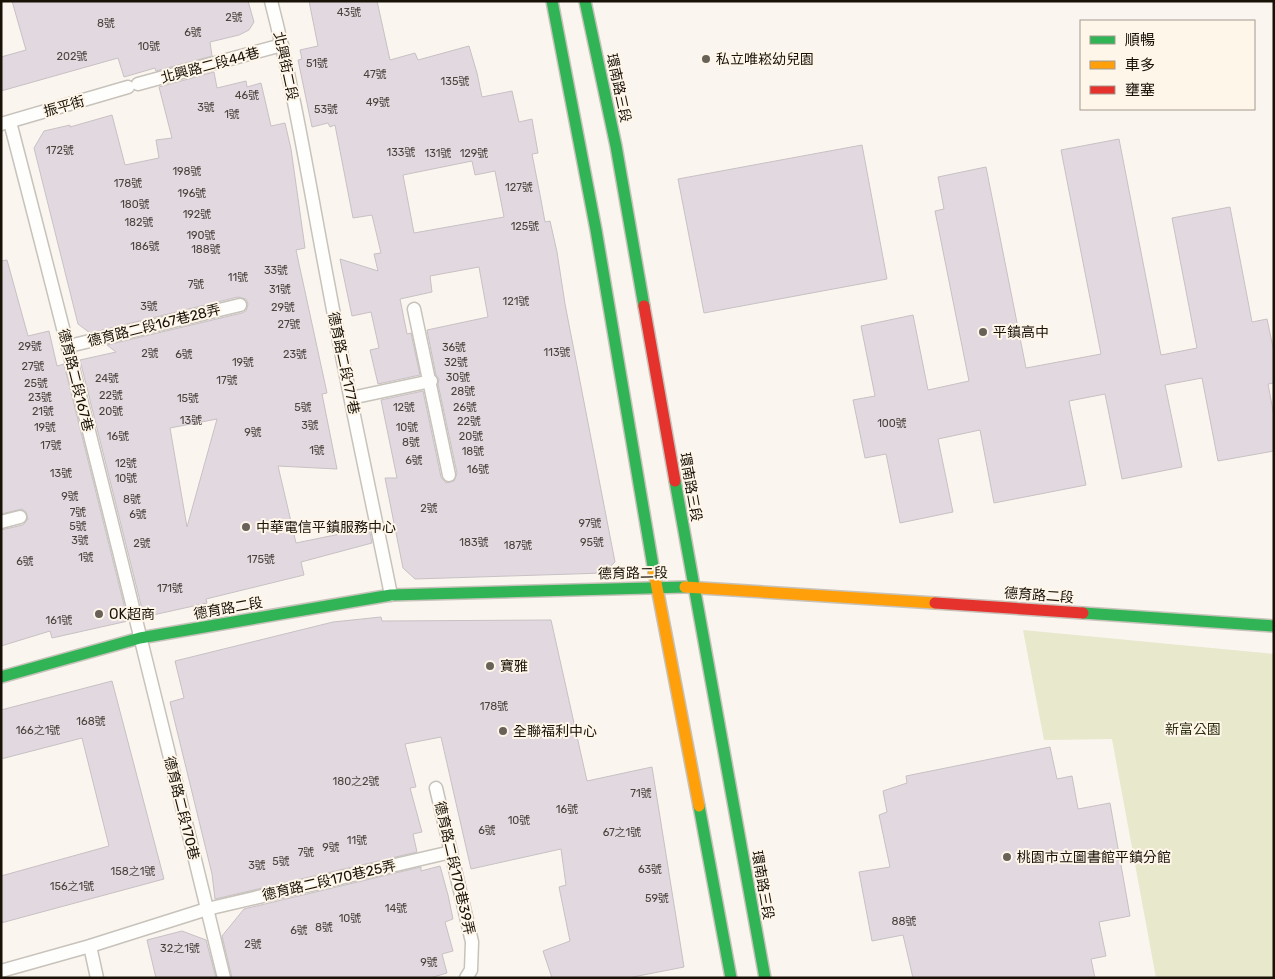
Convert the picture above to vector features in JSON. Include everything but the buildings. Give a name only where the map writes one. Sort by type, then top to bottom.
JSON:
[{"type":"main road","points":[[552,1],[596,230],[657,586],[731,978]]},
{"type":"main road","name":"環南路三段","points":[[585,1],[616,146],[693,588],[765,978]]},
{"type":"main road","name":"德育路二段","points":[[1,677],[140,638],[391,595],[657,586],[1274,626]]},
{"type":"lane","name":"北興街二段","points":[[271,1],[300,131]]},
{"type":"lane","name":"北興路二段44巷","points":[[133,86],[282,45]]},
{"type":"lane","name":"振平街","points":[[6,123],[133,86]]},
{"type":"lane","name":"德育路二段167巷","points":[[6,123],[69,346],[140,638]]},
{"type":"lane","name":"德育路二段177巷","points":[[300,131],[328,285],[391,595]]},
{"type":"lane","name":"德育路二段167巷28弄","points":[[69,346],[240,305]]},
{"type":"lane","points":[[414,309],[431,381],[449,475]]},
{"type":"lane","points":[[351,398],[431,381]]},
{"type":"lane","points":[[1,522],[20,517]]},
{"type":"lane","name":"德育路二段170巷","points":[[140,638],[224,978]]},
{"type":"lane","name":"德育路二段170巷39弄","points":[[436,788],[472,942],[471,970],[466,978]]},
{"type":"lane","name":"德育路二段170巷25弄","points":[[1,971],[90,946],[207,909],[451,852]]},
{"type":"lane","points":[[90,946],[97,978]]},
{"type":"green space","name":"新富公園","points":[[1023,630],[1274,654],[1274,978],[1156,978],[1112,739],[1044,740]]},
{"type":"traffic: fast","points":[[552,1],[596,230],[654,572]]},
{"type":"traffic: fast","points":[[585,1],[616,146],[644,306]]},
{"type":"traffic: fast","points":[[675,481],[765,978]]},
{"type":"traffic: fast","points":[[1,677],[140,638],[391,595],[685,587]]},
{"type":"traffic: fast","points":[[1083,613],[1274,626]]},
{"type":"traffic: fast","points":[[699,806],[731,978]]},
{"type":"traffic: slow","points":[[654,572],[699,806]]},
{"type":"traffic: slow","points":[[685,587],[935,603]]},
{"type":"traffic: jam","points":[[644,306],[675,481]]},
{"type":"traffic: jam","points":[[935,603],[1083,613]]},
{"type":"place","name":"私立唯崧幼兒園","points":[[706,59]]},
{"type":"place","name":"平鎮高中","points":[[983,332]]},
{"type":"place","name":"中華電信平鎮服務中心","points":[[246,527]]},
{"type":"place","name":"OK超商","points":[[99,614]]},
{"type":"place","name":"寶雅","points":[[490,666]]},
{"type":"place","name":"全聯福利中心","points":[[503,731]]},
{"type":"place","name":"桃園市立圖書館平鎮分館","points":[[1007,857]]}]
